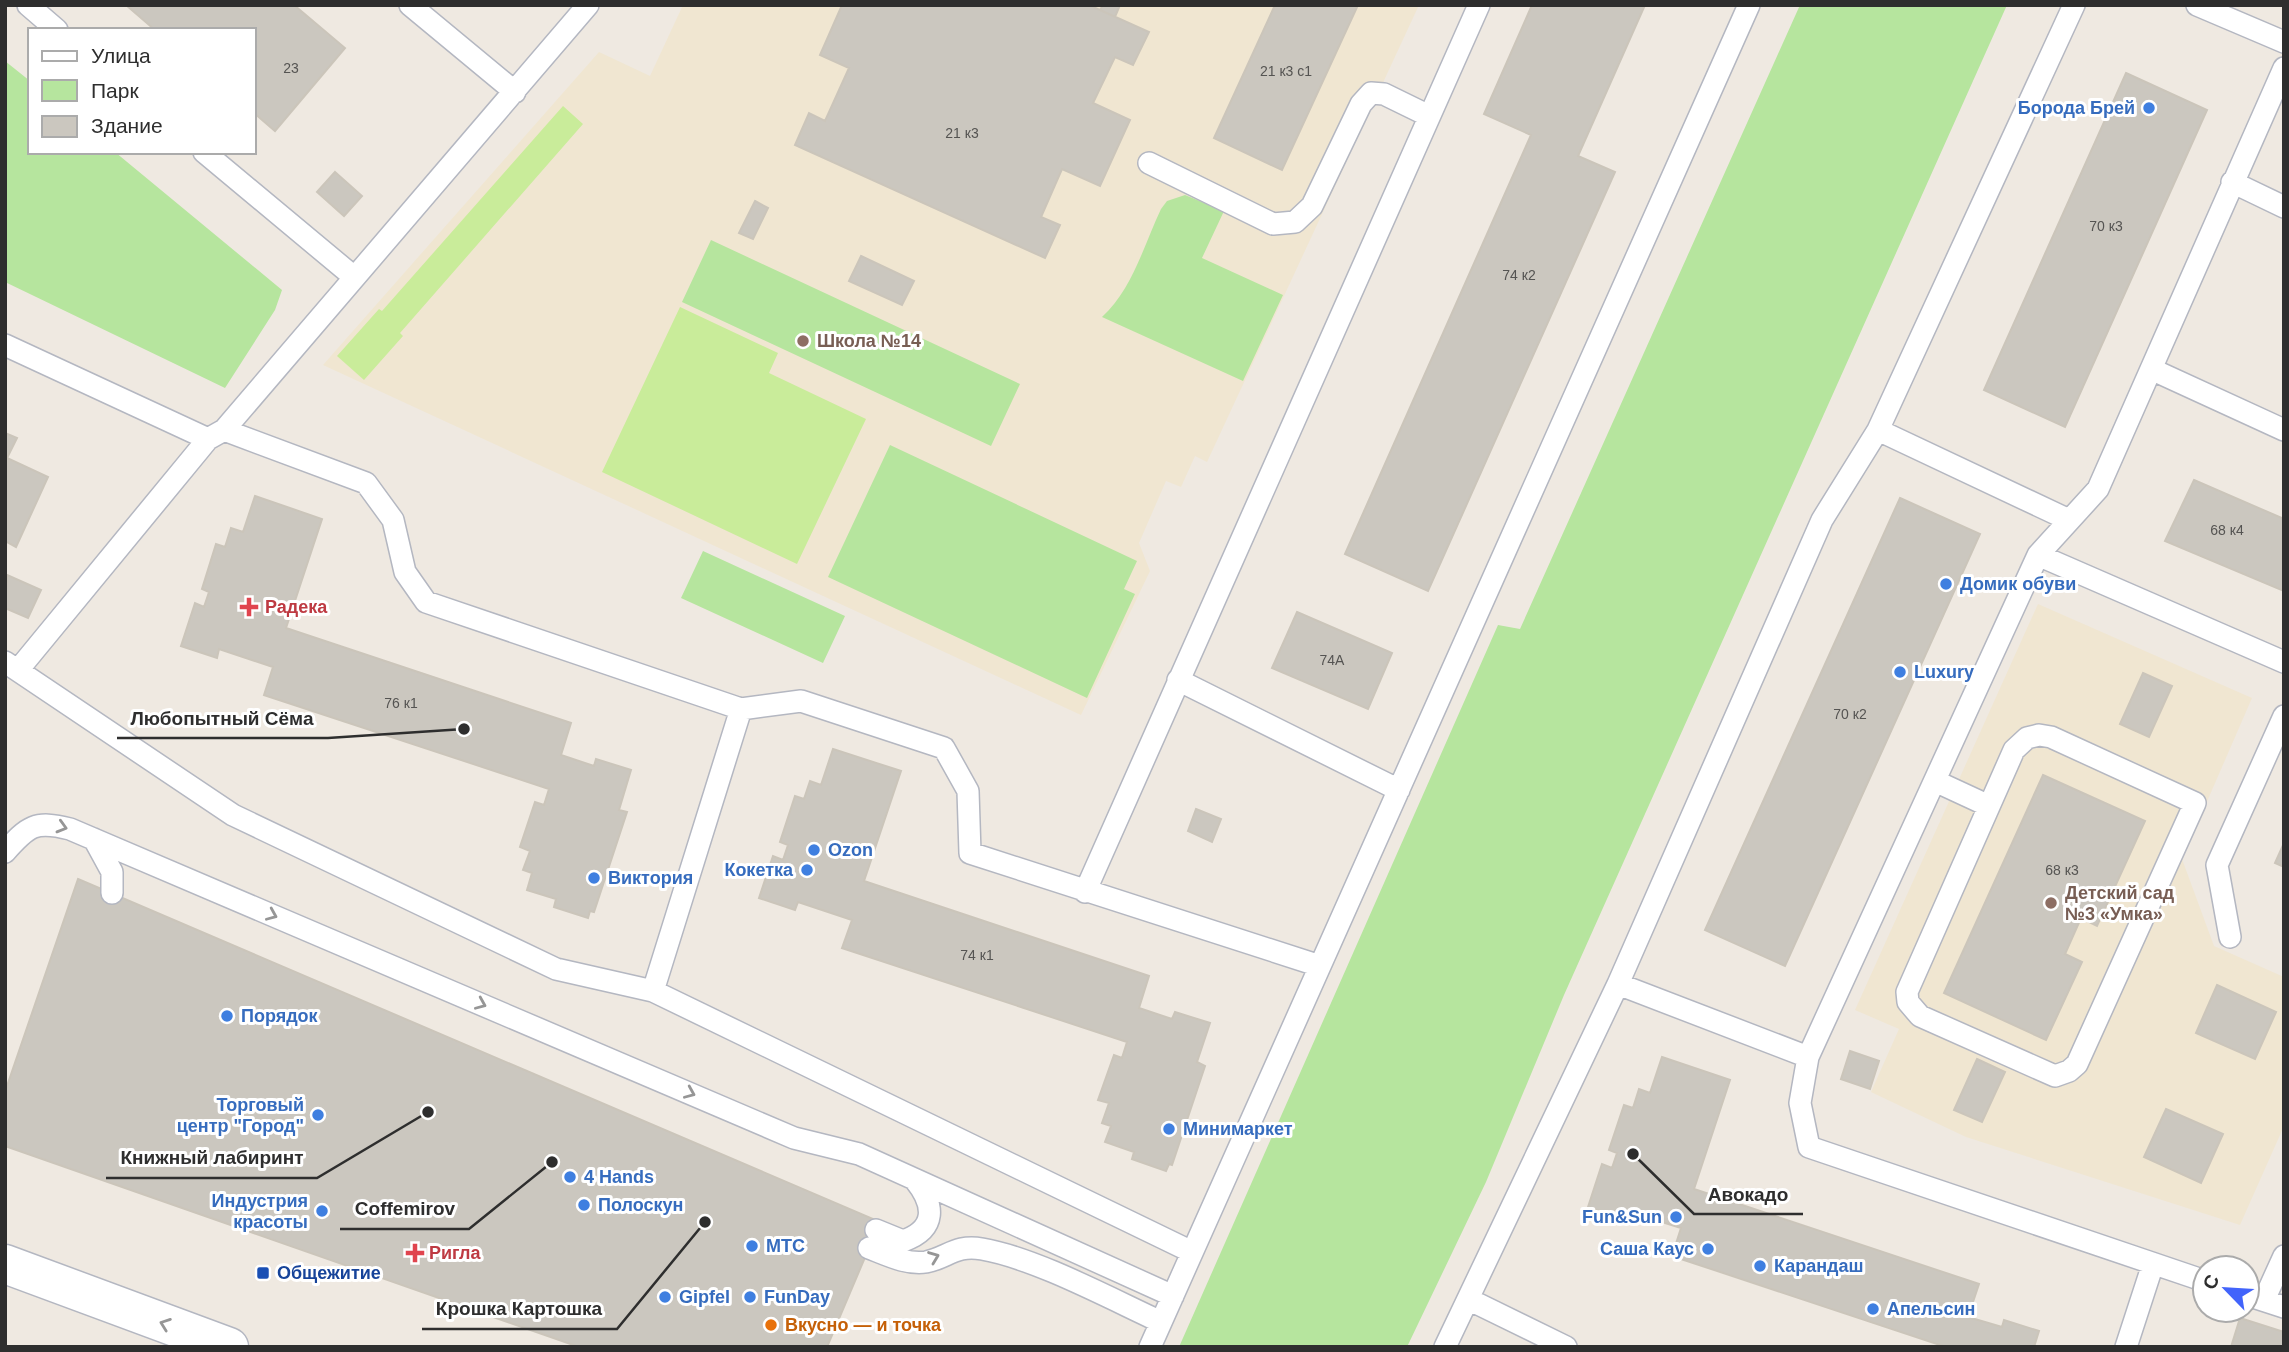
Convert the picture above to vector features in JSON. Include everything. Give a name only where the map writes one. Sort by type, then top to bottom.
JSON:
[{"type":"main road","points":[[5,1264],[229,1347]]},
{"type":"lane","points":[[28,5],[55,28]]},
{"type":"lane","points":[[410,5],[515,92]]},
{"type":"lane","points":[[588,5],[354,277],[12,666],[233,815],[556,969],[653,991],[1192,1252]]},
{"type":"lane","points":[[1085,892],[1479,5]]},
{"type":"lane","points":[[1150,1347],[1749,5]]},
{"type":"lane","points":[[1445,1347],[1618,984],[1822,520],[1878,430],[2074,5]]},
{"type":"lane","points":[[2197,5],[2284,42]]},
{"type":"lane","points":[[2191,1277],[1809,1147],[1800,1102],[1808,1057],[2038,555],[2098,489],[2284,68]]},
{"type":"lane","points":[[1149,163],[1273,224],[1295,222],[1312,206],[1362,104],[1371,93],[1384,94],[1429,116]]},
{"type":"lane","points":[[206,154],[354,277]]},
{"type":"lane","points":[[2232,182],[2284,206]]},
{"type":"lane","points":[[5,345],[216,435],[366,483],[393,520],[405,572],[426,603],[741,709],[801,701],[944,748],[968,791],[970,853],[1320,966]]},
{"type":"lane","points":[[2151,369],[2284,430]]},
{"type":"lane","points":[[1878,430],[2069,520]]},
{"type":"lane","points":[[2038,555],[2284,662]]},
{"type":"lane","points":[[1178,680],[1399,790]]},
{"type":"lane","points":[[653,991],[741,709]]},
{"type":"lane","points":[[2230,937],[2217,865],[2284,716]]},
{"type":"lane","points":[[2039,735],[2051,737],[2195,803],[2077,1064],[2056,1076],[1920,1016],[1908,1002],[1910,983],[1989,806],[2014,750],[2028,738],[2039,735]]},
{"type":"lane","points":[[1935,781],[1989,806]]},
{"type":"lane","points":[[5,852],[34,825],[46,823],[94,839],[794,1138],[859,1154],[1173,1296]]},
{"type":"lane","points":[[94,839],[112,872],[111,893]]},
{"type":"lane","points":[[1618,984],[1808,1057]]},
{"type":"lane","points":[[914,1178],[928,1196],[931,1210],[924,1226],[915,1236],[903,1241],[873,1239],[901,1260],[927,1262],[953,1250],[979,1248],[1007,1254],[1161,1322]]},
{"type":"lane","points":[[2265,1301],[2284,1256]]},
{"type":"lane","points":[[2126,1347],[2153,1265]]},
{"type":"lane","points":[[1468,1299],[1566,1347]]},
{"type":"shaded area","name":"Школа №14","points":[[683,5],[1419,5],[1207,462],[1195,456],[1181,487],[1166,481],[1139,543],[1150,571],[1081,715],[323,365],[599,52],[650,76]]},
{"type":"shaded area","name":"Детский сад №3 «Умка»","points":[[2038,604],[2252,698],[2182,859],[2214,946],[2284,977],[2284,1126],[2240,1225],[1966,1137],[1871,1092],[1899,1029],[1855,1010]]},
{"type":"green space","points":[[1800,5],[2007,5],[1564,995],[1486,1182],[1407,1347],[1179,1347],[1498,625],[1520,629]]},
{"type":"green space","points":[[5,61],[28,79],[28,154],[117,154],[282,290],[275,310],[225,388],[5,282]]},
{"type":"green space","points":[[563,106],[583,124],[400,333],[403,336],[364,380],[337,356],[379,309],[382,311]]},
{"type":"green space","points":[[1185,195],[1224,211],[1202,258],[1283,295],[1243,381],[1102,317],[1129,280],[1161,209],[1167,201]]},
{"type":"green space","points":[[711,240],[1020,384],[991,446],[682,302]]},
{"type":"green space","points":[[680,307],[778,353],[769,373],[866,419],[797,564],[602,472]]},
{"type":"green space","points":[[890,445],[1137,561],[1124,589],[1135,594],[1087,698],[828,577]]},
{"type":"green space","points":[[703,551],[845,616],[823,663],[681,598]]},
{"type":"building","points":[[126,5],[294,5],[345,48],[275,131],[256,115],[256,28],[153,28]]},
{"type":"building","points":[[842,5],[1089,5],[1149,32],[1133,65],[1115,57],[1093,103],[1130,120],[1100,186],[1062,169],[1041,217],[1060,225],[1045,258],[795,145],[809,113],[825,121],[849,68],[820,55]]},
{"type":"building","points":[[1103,5],[1120,5],[1115,17],[1100,10]]},
{"type":"building","points":[[1275,5],[1358,5],[1282,170],[1214,138]]},
{"type":"building","points":[[1532,5],[1645,5],[1578,156],[1615,172],[1428,591],[1345,554],[1531,135],[1484,114]]},
{"type":"building","points":[[2126,73],[2207,110],[2065,427],[1984,390]]},
{"type":"building","points":[[335,172],[362,196],[344,216],[317,192]]},
{"type":"building","points":[[755,201],[768,208],[753,239],[739,233]]},
{"type":"building","points":[[861,256],[914,281],[902,305],[849,281]]},
{"type":"building","points":[[5,433],[17,438],[7,458],[48,477],[16,547],[5,541]]},
{"type":"building","points":[[2194,480],[2284,519],[2284,591],[2165,541]]},
{"type":"building","points":[[255,496],[322,519],[286,628],[571,723],[561,755],[594,766],[596,759],[631,770],[619,810],[627,812],[594,912],[590,911],[588,918],[554,907],[556,899],[527,890],[532,873],[523,870],[530,851],[520,847],[535,802],[544,805],[549,789],[264,695],[273,667],[219,649],[217,658],[181,646],[195,603],[204,607],[209,592],[202,589],[216,544],[225,547],[231,528],[243,532]]},
{"type":"building","points":[[1900,498],[1980,534],[1785,966],[1705,930]]},
{"type":"building","points":[[7,575],[41,590],[28,618],[5,608]]},
{"type":"building","points":[[1297,612],[1392,653],[1368,709],[1272,668]]},
{"type":"building","points":[[2143,673],[2172,686],[2149,737],[2120,724]]},
{"type":"building","points":[[833,749],[901,771],[864,881],[1149,976],[1139,1008],[1172,1019],[1175,1012],[1210,1023],[1197,1062],[1205,1066],[1172,1165],[1169,1164],[1166,1171],[1132,1159],[1134,1152],[1105,1142],[1111,1126],[1102,1123],[1109,1103],[1098,1100],[1114,1055],[1122,1058],[1127,1042],[842,948],[852,920],[798,902],[795,910],[759,898],[773,856],[783,860],[788,845],[780,842],[795,796],[804,799],[810,781],[821,785]]},
{"type":"building","points":[[2043,775],[2145,821],[2097,926],[2081,918],[2065,954],[2082,962],[2046,1040],[1944,993]]},
{"type":"building","points":[[1196,809],[1221,819],[1212,842],[1188,831]]},
{"type":"building","points":[[2284,843],[2284,867],[2275,863]]},
{"type":"building","name":"Торговый центр \"Город\"","points":[[78,879],[880,1222],[827,1347],[579,1347],[5,1146],[5,1092]]},
{"type":"building","points":[[2217,985],[2276,1012],[2255,1059],[2196,1033]]},
{"type":"building","points":[[1850,1051],[1879,1061],[1870,1089],[1841,1079]]},
{"type":"building","points":[[1662,1057],[1730,1080],[1694,1189],[1979,1284],[1968,1317],[2002,1327],[2004,1320],[2039,1331],[2034,1347],[1946,1347],[1672,1256],[1681,1228],[1627,1211],[1625,1219],[1588,1207],[1602,1164],[1612,1168],[1617,1153],[1609,1150],[1624,1105],[1633,1108],[1639,1089],[1650,1093]]},
{"type":"building","points":[[1977,1059],[2005,1072],[1982,1122],[1954,1110]]},
{"type":"building","points":[[2166,1109],[2223,1134],[2201,1183],[2144,1157]]},
{"type":"building","points":[[2238,1324],[2259,1324],[2284,1332],[2284,1347],[2231,1347]]},
{"type":"place","name":"Борода Брей","points":[[2149,108]]},
{"type":"place","name":"Школа №14","points":[[803,341]]},
{"type":"place","name":"Домик обуви","points":[[1946,584]]},
{"type":"place","name":"Радека","points":[[249,607]]},
{"type":"place","name":"Luxury","points":[[1900,672]]},
{"type":"place","name":"Любопытный Сёма","points":[[464,729]]},
{"type":"place","name":"Ozon","points":[[814,850]]},
{"type":"place","name":"Кокетка","points":[[807,870]]},
{"type":"place","name":"Виктория","points":[[594,878]]},
{"type":"place","name":"Детский сад №3 «Умка»","points":[[2051,903]]},
{"type":"place","name":"Порядок","points":[[227,1016]]},
{"type":"place","name":"Книжный лабиринт","points":[[428,1112]]},
{"type":"place","name":"Торговый центр \"Город\"","points":[[318,1115]]},
{"type":"place","name":"Минимаркет","points":[[1169,1129]]},
{"type":"place","name":"Авокадо","points":[[1633,1154]]},
{"type":"place","name":"Coffemirov","points":[[552,1162]]},
{"type":"place","name":"4 Hands","points":[[570,1177]]},
{"type":"place","name":"Полоскун","points":[[584,1205]]},
{"type":"place","name":"Индустрия красоты","points":[[322,1211]]},
{"type":"place","name":"Fun&Sun","points":[[1676,1217]]},
{"type":"place","name":"Крошка Картошка","points":[[705,1222]]},
{"type":"place","name":"МТС","points":[[752,1246]]},
{"type":"place","name":"Саша Каус","points":[[1708,1249]]},
{"type":"place","name":"Ригла","points":[[415,1253]]},
{"type":"place","name":"Карандаш","points":[[1760,1266]]},
{"type":"place","name":"Общежитие","points":[[263,1273]]},
{"type":"place","name":"Gipfel","points":[[665,1297]]},
{"type":"place","name":"FunDay","points":[[750,1297]]},
{"type":"place","name":"Апельсин","points":[[1873,1309]]},
{"type":"place","name":"Вкусно — и точка","points":[[771,1325]]}]
